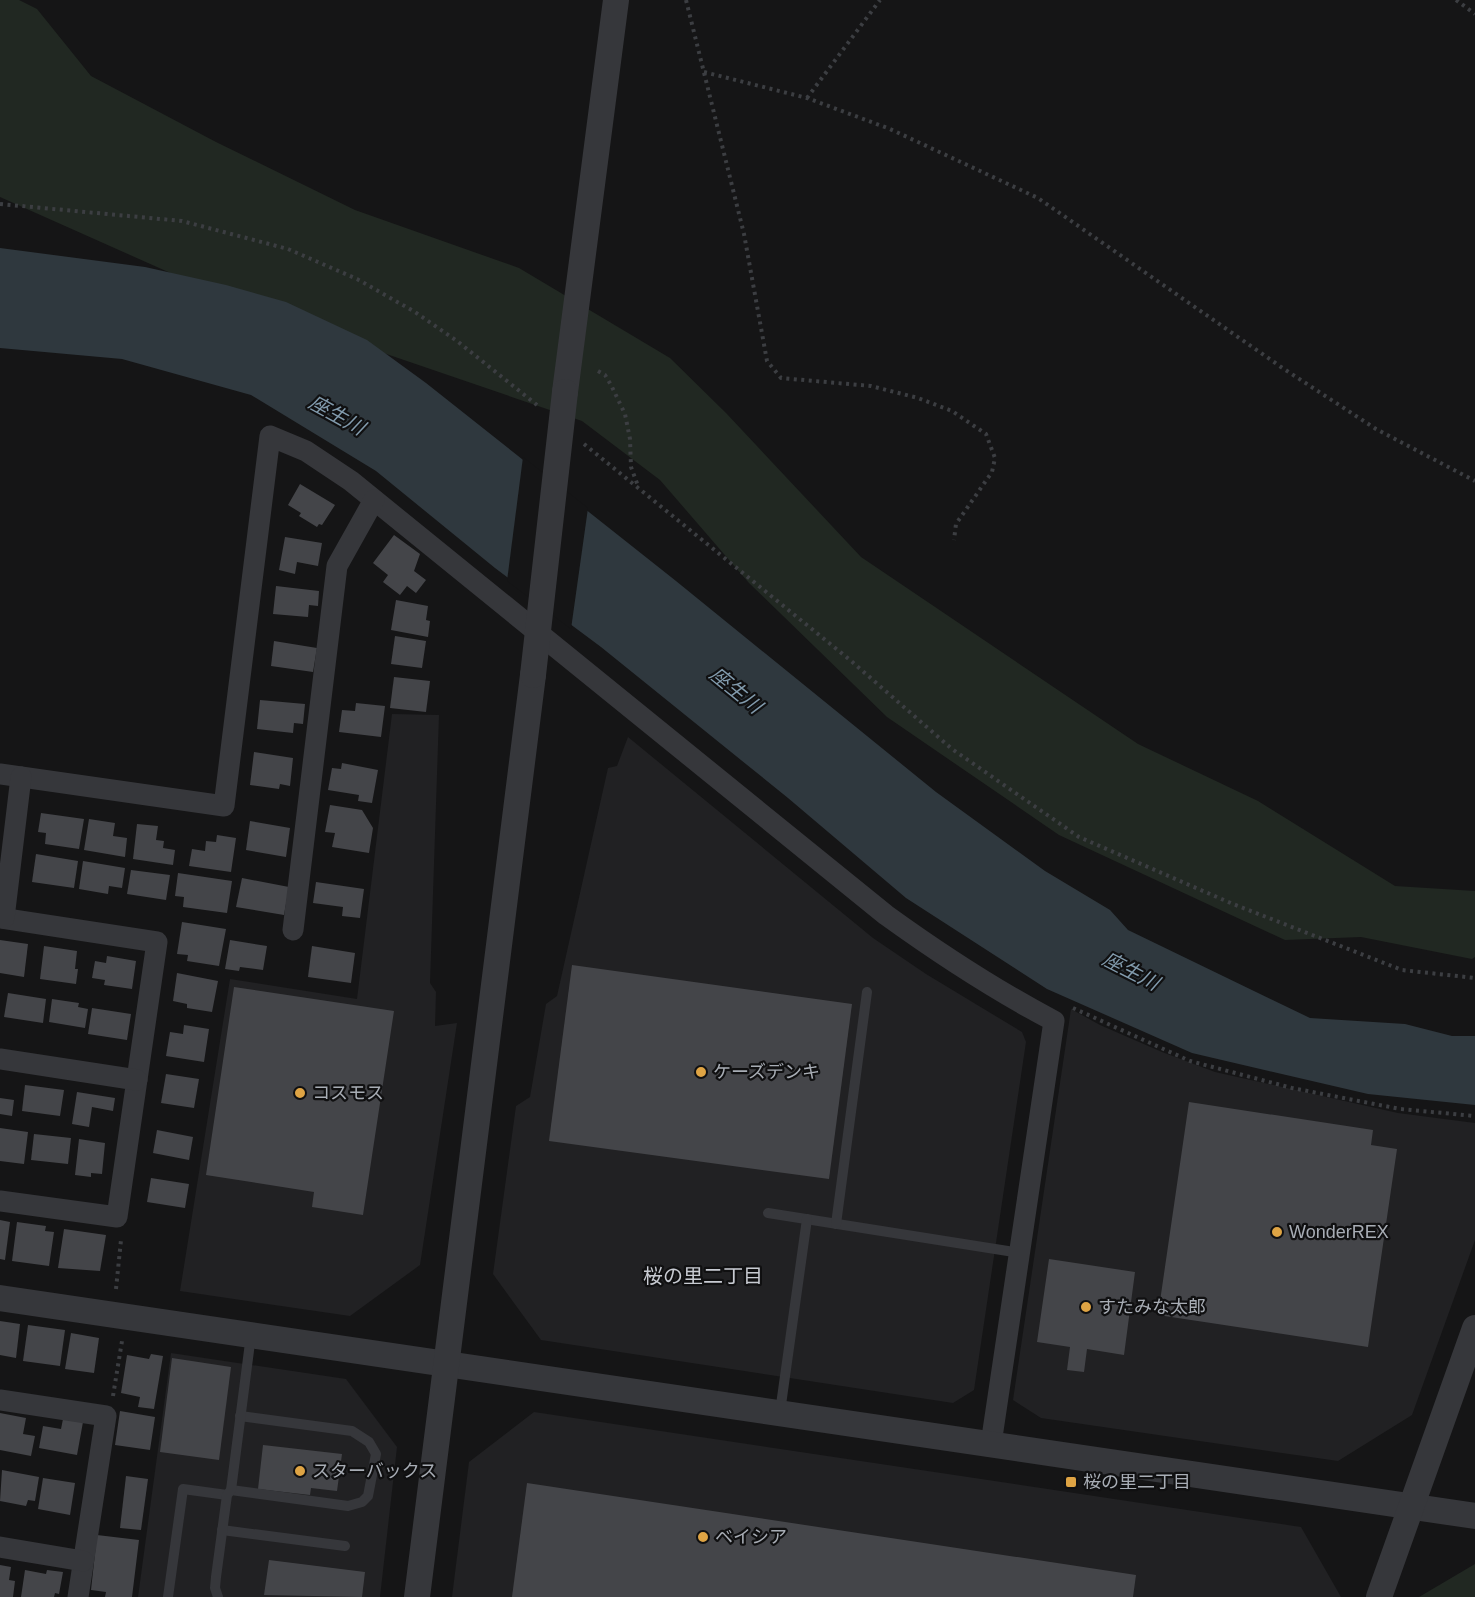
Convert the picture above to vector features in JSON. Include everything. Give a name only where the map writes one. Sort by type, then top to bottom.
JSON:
[{"type":"street","points":[[417,1597],[616,0]]},
{"type":"street","points":[[0,774],[224,806],[270,436],[306,451],[351,481],[886,915],[965,970],[1054,1021],[991,1444]]},
{"type":"street","points":[[293,930],[337,566],[374,500]]},
{"type":"street","points":[[0,1201],[117,1217],[157,942],[2,918],[21,777]]},
{"type":"street","points":[[0,1059],[137,1080]]},
{"type":"street","points":[[0,1298],[446,1362],[1475,1516]]},
{"type":"street","points":[[1379,1597],[1475,1328]]},
{"type":"street","points":[[0,1400],[106,1416],[78,1597]]},
{"type":"street","points":[[0,1547],[83,1561]]},
{"type":"lane","points":[[836,1224],[867,992]]},
{"type":"lane","points":[[768,1213],[1020,1253]]},
{"type":"lane","points":[[780,1413],[807,1219]]},
{"type":"lane","points":[[218,1597],[215,1588],[222,1530],[251,1335]]},
{"type":"lane","points":[[168,1597],[183,1489],[348,1506],[362,1502],[368,1496],[376,1454],[369,1442],[352,1431],[240,1416]]},
{"type":"lane","points":[[222,1530],[345,1546]]},
{"type":"path","points":[[686,0],[744,234],[767,361],[781,378],[871,386],[918,398],[952,411],[986,434],[995,458],[992,472],[956,524],[954,540]]},
{"type":"path","points":[[807,98],[880,0]]},
{"type":"path","points":[[1456,0],[1475,14]]},
{"type":"path","points":[[704,72],[807,98],[890,129],[1038,198],[1284,369],[1376,429],[1475,481]]},
{"type":"path","points":[[0,204],[182,221],[288,249],[357,279],[415,312],[457,340],[539,407]]},
{"type":"path","points":[[598,371],[611,385],[625,414],[630,439],[631,467],[639,489]]},
{"type":"path","points":[[575,437],[850,660],[952,749],[1079,837],[1233,904],[1402,970],[1475,978]]},
{"type":"path","points":[[1054,1021],[1066,1005],[1190,1061],[1292,1088],[1400,1109],[1475,1116]]},
{"type":"path","points":[[116,1293],[121,1233],[117,1217]]},
{"type":"path","points":[[106,1416],[113,1401],[122,1340]]},
{"type":"shaded area","points":[[0,0],[19,0],[37,9],[91,76],[216,142],[355,210],[519,268],[670,358],[726,413],[861,557],[1138,744],[1258,801],[1395,886],[1475,891],[1475,957],[1472,959],[1361,937],[1285,940],[1059,835],[887,717],[749,583],[660,480],[582,421],[240,304],[0,197]]},
{"type":"shaded area","points":[[392,714],[439,715],[430,983],[436,992],[435,1026],[457,1023],[420,1265],[350,1316],[180,1291],[230,979],[357,999]]},
{"type":"shaded area","points":[[628,737],[873,938],[926,974],[1022,1032],[1026,1042],[974,1390],[953,1403],[541,1340],[493,1274],[516,1106],[530,1097],[546,1004],[557,996],[608,768],[617,766]]},
{"type":"shaded area","points":[[1071,1009],[1100,1025],[1215,1072],[1398,1113],[1475,1123],[1475,1240],[1412,1415],[1338,1461],[1041,1418],[1013,1400]]},
{"type":"shaded area","points":[[171,1353],[346,1379],[397,1447],[380,1597],[138,1597]]},
{"type":"shaded area","points":[[534,1412],[1301,1527],[1341,1597],[452,1597],[469,1462]]},
{"type":"shaded area","points":[[1475,1564],[1475,1597],[1419,1597]]},
{"type":"water","name":"座生川","points":[[0,248],[145,267],[226,285],[286,302],[367,340],[426,383],[676,581],[936,792],[1045,871],[1110,910],[1128,930],[1310,1018],[1405,1024],[1452,1036],[1475,1036],[1475,1105],[1368,1094],[1192,1053],[1047,989],[906,898],[788,798],[601,647],[495,568],[376,471],[251,395],[122,359],[0,348]]},
{"type":"pier","points":[[523,457],[588,508],[571,629],[507,581]]},
{"type":"building","points":[[300,484],[335,505],[322,525],[319,524],[317,527],[299,516],[301,513],[288,505]]},
{"type":"building","points":[[394,535],[420,554],[414,571],[426,580],[416,593],[407,586],[400,595],[383,582],[388,575],[373,563]]},
{"type":"building","points":[[285,537],[322,543],[318,566],[297,562],[295,574],[279,570]]},
{"type":"building","points":[[276,586],[319,591],[318,606],[309,605],[308,617],[273,614]]},
{"type":"building","points":[[396,600],[428,606],[426,620],[430,621],[428,637],[391,630]]},
{"type":"building","points":[[395,636],[426,641],[422,668],[391,664]]},
{"type":"building","points":[[274,641],[317,648],[313,672],[271,666]]},
{"type":"building","points":[[394,677],[430,681],[426,712],[390,708]]},
{"type":"building","points":[[260,700],[305,704],[303,724],[294,723],[293,733],[257,729]]},
{"type":"building","points":[[356,703],[385,706],[381,737],[339,732],[342,710],[355,711]]},
{"type":"building","points":[[254,752],[293,758],[290,786],[280,784],[279,789],[250,785]]},
{"type":"building","points":[[342,763],[378,770],[372,803],[358,801],[359,795],[328,790],[332,768],[341,769]]},
{"type":"building","points":[[330,805],[362,810],[373,828],[369,853],[332,847],[335,833],[325,832]]},
{"type":"building","points":[[41,813],[84,819],[79,849],[45,844],[46,833],[38,832]]},
{"type":"building","points":[[89,819],[115,823],[113,836],[127,838],[125,857],[84,850]]},
{"type":"building","points":[[250,821],[290,828],[286,857],[246,850]]},
{"type":"building","points":[[137,824],[158,826],[156,840],[164,841],[163,848],[175,850],[173,865],[133,859]]},
{"type":"building","points":[[217,835],[236,838],[231,872],[189,866],[192,849],[205,851],[206,841],[216,842]]},
{"type":"building","points":[[36,854],[78,861],[74,888],[32,882]]},
{"type":"building","points":[[83,861],[125,868],[122,888],[109,886],[108,894],[79,889]]},
{"type":"building","points":[[131,870],[170,875],[166,900],[127,894]]},
{"type":"building","points":[[178,873],[232,881],[227,913],[183,907],[184,897],[175,896]]},
{"type":"building","points":[[242,878],[289,887],[284,915],[236,907]]},
{"type":"building","points":[[316,882],[364,889],[360,918],[342,916],[343,907],[313,903]]},
{"type":"building","points":[[182,922],[226,929],[219,966],[187,961],[188,955],[177,954]]},
{"type":"building","points":[[0,940],[28,944],[24,977],[0,973]]},
{"type":"building","points":[[230,940],[267,946],[263,970],[240,967],[239,971],[225,969]]},
{"type":"building","points":[[44,946],[77,951],[76,984],[40,979]]},
{"type":"building","points":[[312,946],[355,953],[351,983],[308,977]]},
{"type":"building","points":[[107,956],[136,961],[132,989],[104,985],[105,980],[92,978],[95,961],[106,963]]},
{"type":"building","name":"ケーズデンキ","points":[[572,965],[852,1004],[829,1179],[549,1141]]},
{"type":"building","points":[[177,973],[218,981],[212,1012],[187,1008],[187,1004],[173,1001]]},
{"type":"building","name":"コスモス","points":[[234,987],[394,1011],[363,1215],[312,1207],[314,1192],[206,1175]]},
{"type":"building","points":[[8,993],[46,999],[43,1023],[4,1017]]},
{"type":"building","points":[[52,999],[79,1003],[78,1007],[88,1009],[85,1028],[49,1022]]},
{"type":"building","points":[[92,1008],[131,1014],[127,1040],[88,1034]]},
{"type":"building","points":[[184,1025],[209,1029],[204,1062],[166,1056],[170,1032],[183,1034]]},
{"type":"building","points":[[166,1074],[199,1079],[194,1108],[161,1103]]},
{"type":"building","points":[[25,1085],[64,1090],[60,1116],[22,1111]]},
{"type":"building","points":[[77,1092],[115,1098],[113,1111],[92,1107],[89,1127],[72,1124]]},
{"type":"building","points":[[0,1098],[14,1100],[12,1116],[0,1114]]},
{"type":"building","name":"WonderREX","points":[[1189,1102],[1373,1130],[1371,1145],[1397,1149],[1368,1347],[1158,1315]]},
{"type":"building","points":[[0,1128],[28,1132],[24,1164],[0,1161]]},
{"type":"building","points":[[157,1130],[193,1137],[189,1160],[153,1153]]},
{"type":"building","points":[[34,1134],[71,1138],[68,1164],[31,1160]]},
{"type":"building","points":[[79,1139],[105,1143],[102,1174],[91,1173],[91,1177],[75,1175]]},
{"type":"building","points":[[151,1178],[189,1184],[185,1208],[147,1202]]},
{"type":"building","points":[[0,1220],[10,1222],[5,1260],[0,1259]]},
{"type":"building","points":[[17,1222],[46,1226],[45,1231],[54,1232],[49,1266],[12,1261]]},
{"type":"building","points":[[64,1229],[106,1235],[100,1271],[58,1268]]},
{"type":"building","name":"すたみな太郎","points":[[1049,1259],[1135,1272],[1124,1355],[1087,1349],[1084,1372],[1067,1370],[1070,1347],[1037,1342]]},
{"type":"building","points":[[0,1321],[20,1324],[16,1358],[0,1355]]},
{"type":"building","points":[[28,1325],[65,1330],[60,1366],[23,1361]]},
{"type":"building","points":[[71,1333],[99,1338],[94,1373],[65,1369]]},
{"type":"building","points":[[151,1354],[163,1356],[154,1409],[138,1407],[140,1397],[121,1393],[127,1355],[149,1359]]},
{"type":"building","points":[[172,1358],[231,1367],[219,1460],[160,1452]]},
{"type":"building","points":[[120,1411],[155,1417],[150,1450],[115,1445]]},
{"type":"building","points":[[0,1413],[26,1418],[23,1434],[35,1436],[31,1456],[0,1450]]},
{"type":"building","points":[[63,1419],[83,1422],[77,1455],[39,1448],[43,1426],[61,1429]]},
{"type":"building","name":"スターバックス","points":[[263,1445],[342,1454],[337,1491],[311,1488],[310,1495],[258,1489]]},
{"type":"building","points":[[2,1470],[39,1477],[35,1501],[28,1500],[26,1506],[0,1501]]},
{"type":"building","points":[[126,1476],[148,1479],[141,1530],[120,1528]]},
{"type":"building","points":[[43,1478],[75,1483],[70,1515],[38,1509]]},
{"type":"building","name":"ベイシア","points":[[527,1483],[1136,1575],[1133,1597],[512,1597]]},
{"type":"building","points":[[97,1535],[139,1540],[132,1597],[105,1597],[106,1592],[91,1590]]},
{"type":"building","points":[[269,1560],[365,1572],[362,1597],[264,1595]]},
{"type":"building","points":[[0,1565],[11,1567],[9,1580],[15,1581],[13,1597],[0,1597]]},
{"type":"building","points":[[25,1570],[46,1574],[47,1570],[63,1572],[59,1594],[55,1593],[54,1597],[21,1597]]},
{"type":"place","name":"ケーズデンキ","points":[[701,1072]]},
{"type":"place","name":"コスモス","points":[[300,1093]]},
{"type":"place","name":"WonderREX","points":[[1277,1232]]},
{"type":"place","name":"すたみな太郎","points":[[1086,1307]]},
{"type":"place","name":"スターバックス","points":[[300,1471]]},
{"type":"place","name":"桜の里二丁目","points":[[1071,1482]]},
{"type":"place","name":"ベイシア","points":[[703,1537]]},
{"type":"district","name":"桜の里二丁目","points":[[703,1276]]}]
